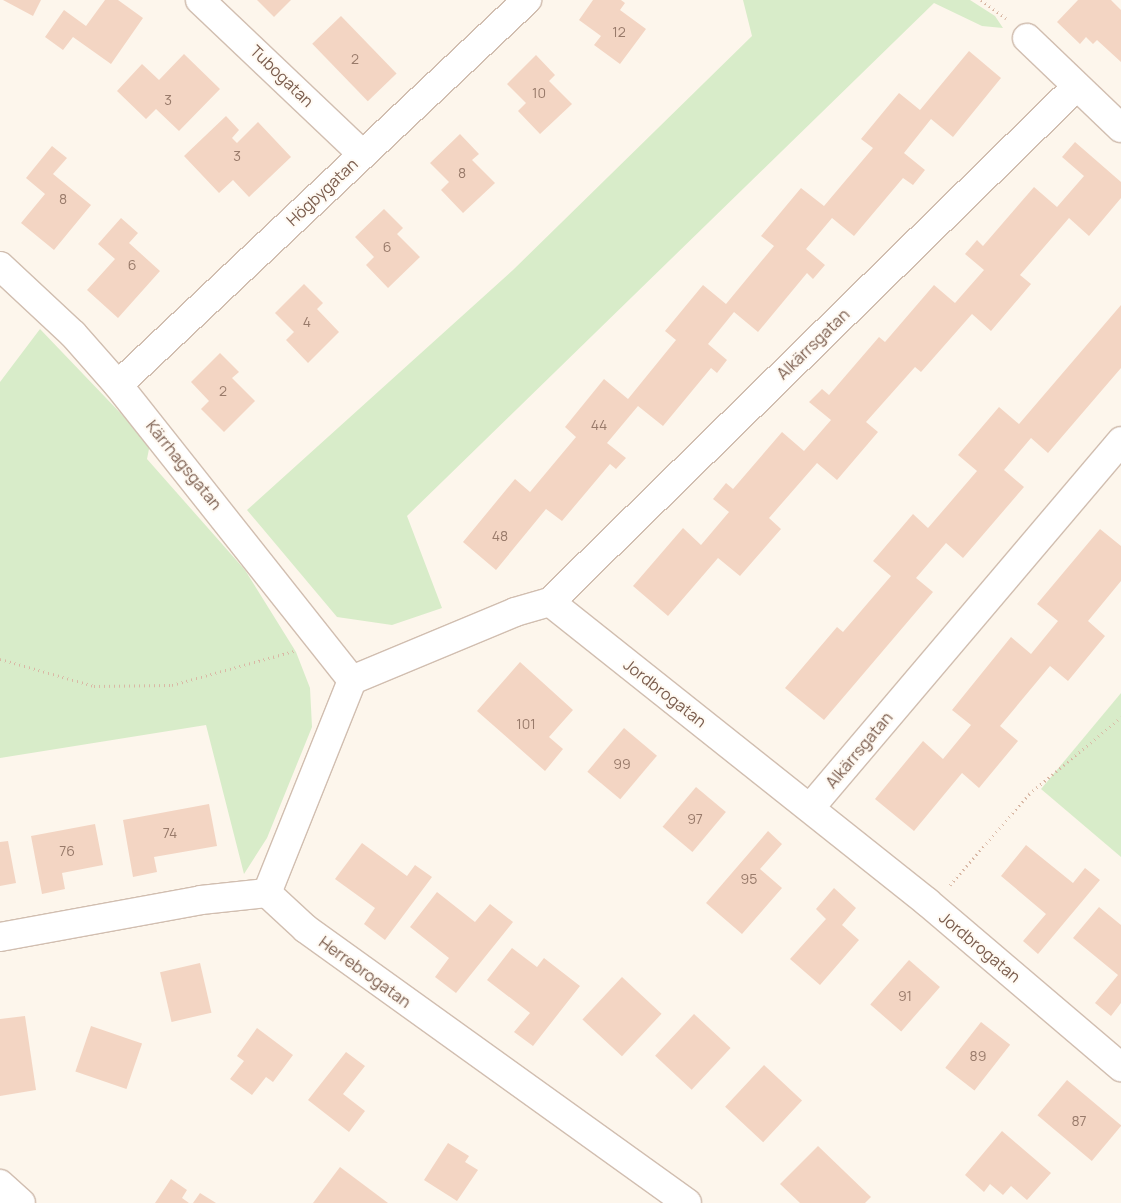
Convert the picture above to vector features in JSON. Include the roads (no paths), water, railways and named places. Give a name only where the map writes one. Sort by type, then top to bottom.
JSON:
[{"type":"street","name":"Tubogatan","points":[[200,0],[362,154]]},
{"type":"street","name":"Högbygatan","points":[[118,385],[527,0]]},
{"type":"street","points":[[1027,38],[1121,128]]},
{"type":"street","name":"Alkärrsgatan","points":[[550,602],[1076,86]]},
{"type":"street","name":"Kärrhagsgatan","points":[[0,266],[74,334],[118,385],[325,643],[352,680]]},
{"type":"street","name":"Alkärrsgatan","points":[[810,808],[1121,441]]},
{"type":"street","points":[[0,937],[201,900],[267,894],[352,680],[515,612],[550,602]]},
{"type":"street","name":"Jordbrogatan","points":[[550,602],[932,906],[1121,1067]]},
{"type":"street","name":"Herrebrogatan","points":[[267,894],[306,929],[687,1203]]},
{"type":"street","points":[[0,1184],[20,1203]]}]
